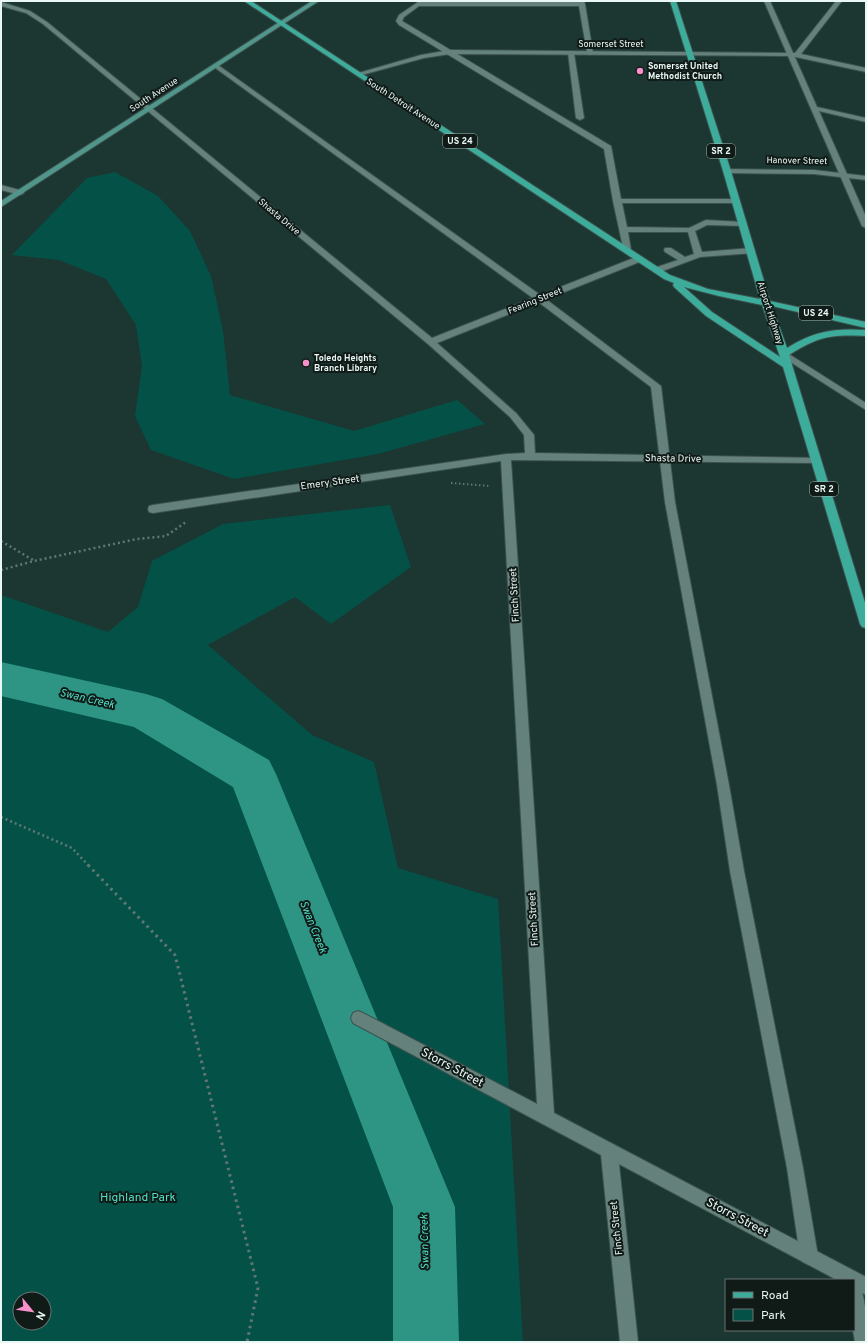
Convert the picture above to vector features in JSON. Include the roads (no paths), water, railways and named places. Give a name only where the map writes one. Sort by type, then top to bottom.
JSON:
[{"type":"main road","name":"South Detroit Avenue","points":[[247,1],[640,259]]},
{"type":"main road","name":"Airport Highway","points":[[674,1],[766,303],[788,366],[815,460],[866,624]]},
{"type":"main road","name":"US 24","points":[[640,259],[667,276],[691,288],[866,325]]},
{"type":"main road","points":[[667,276],[710,314],[788,366]]},
{"type":"main road","points":[[784,354],[817,335],[826,332],[837,331],[866,333]]},
{"type":"street","name":"South Avenue","points":[[1,205],[316,1]]},
{"type":"street","points":[[767,1],[794,54],[814,108],[866,226]]},
{"type":"street","points":[[794,54],[839,1]]},
{"type":"street","points":[[590,53],[581,3],[418,4],[399,19],[401,24],[608,148],[627,250]]},
{"type":"street","name":"Shasta Drive","points":[[1,4],[28,12],[45,23],[431,342],[514,415],[528,435],[530,456]]},
{"type":"street","name":"Somerset Street","points":[[358,74],[423,56],[450,52],[794,54],[866,70]]},
{"type":"street","points":[[572,53],[580,118]]},
{"type":"street","points":[[216,66],[540,299],[656,386],[678,547],[708,704],[741,892],[795,1168],[809,1256]]},
{"type":"street","points":[[814,108],[866,120]]},
{"type":"street","name":"Hanover Street","points":[[727,171],[799,170],[843,174],[866,178]]},
{"type":"street","points":[[1,187],[20,193]]},
{"type":"street","points":[[617,201],[736,201]]},
{"type":"street","points":[[623,229],[691,230],[706,222],[717,226],[743,224]]},
{"type":"street","points":[[633,229],[644,236]]},
{"type":"street","points":[[691,230],[699,255]]},
{"type":"street","points":[[657,270],[699,255],[723,249],[751,251]]},
{"type":"street","points":[[668,250],[684,260]]},
{"type":"street","name":"Fearing Street","points":[[431,342],[640,259]]},
{"type":"street","points":[[784,354],[866,407]]},
{"type":"street","name":"Shasta Drive","points":[[506,457],[530,456],[815,460]]},
{"type":"street","name":"Finch Street","points":[[506,457],[546,1117]]},
{"type":"street","name":"Emery Street","points":[[153,509],[506,457]]},
{"type":"street","name":"Storrs Street","points":[[358,1018],[546,1117]]},
{"type":"street","points":[[546,1117],[608,1150]]},
{"type":"street","name":"Finch Street","points":[[608,1150],[629,1342]]},
{"type":"street","name":"Storrs Street","points":[[608,1150],[809,1256],[848,1279]]},
{"type":"street","points":[[856,1284],[864,1342]]},
{"type":"waterway","name":"Swan Creek","points":[[1,679],[146,712],[252,774],[424,1207],[426,1342]]},
{"type":"place","name":"Somerset United Methodist Church","points":[[640,71]]},
{"type":"place","name":"Toledo Heights Branch Library","points":[[306,363]]},
{"type":"park label","name":"Highland Park","points":[[138,1198]]}]
